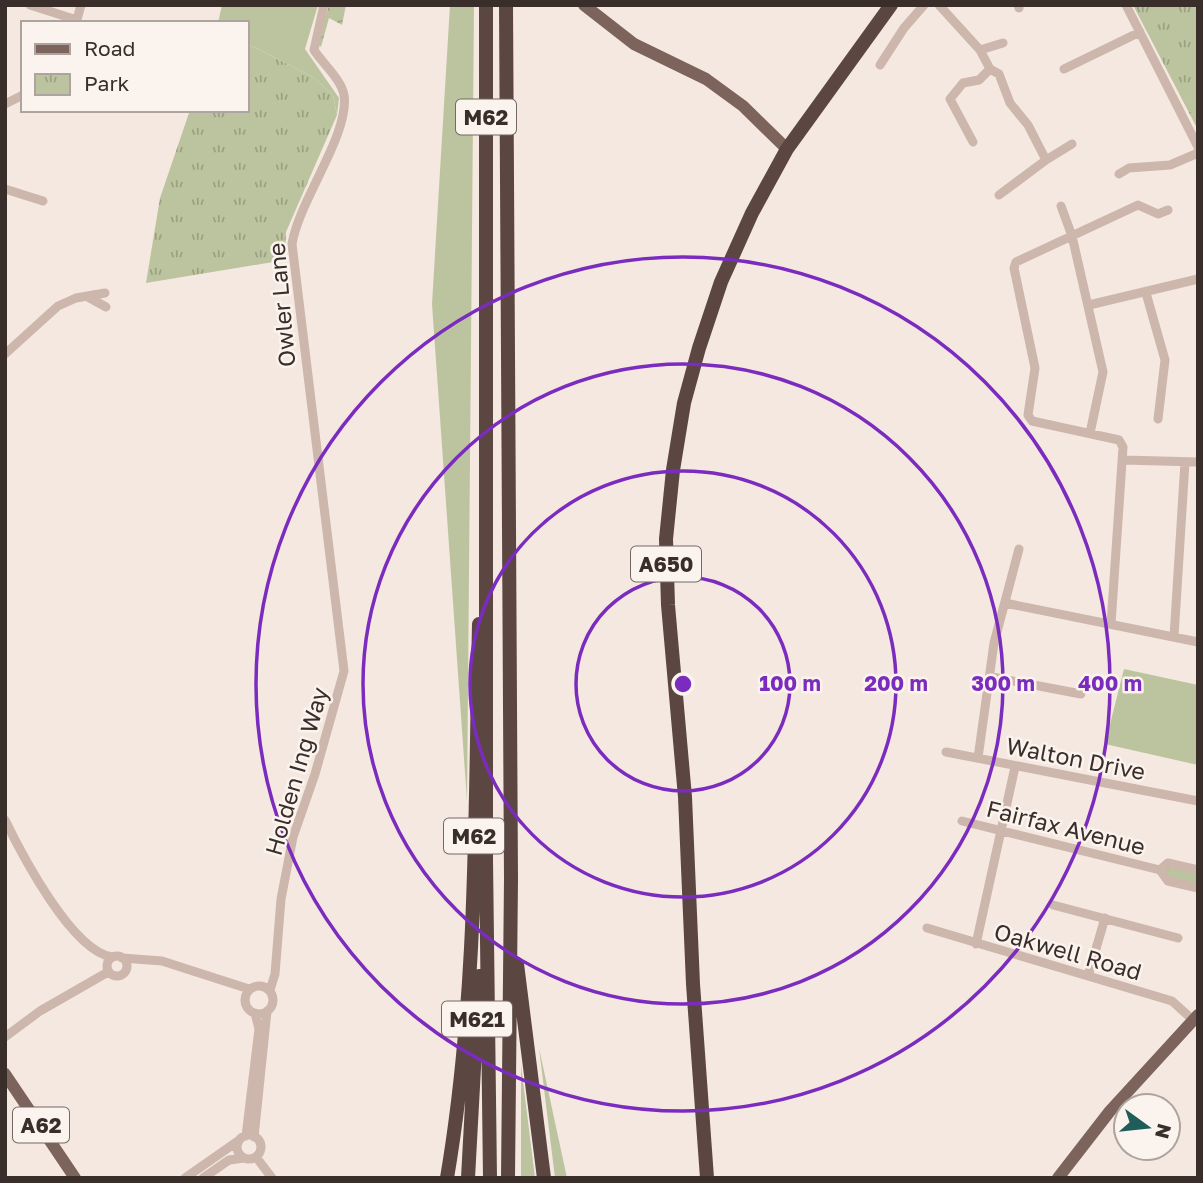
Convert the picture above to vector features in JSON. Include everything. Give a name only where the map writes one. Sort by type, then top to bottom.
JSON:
[{"type":"highway","name":"M62","points":[[486,5],[486,860],[490,1178]]},
{"type":"highway","name":"M62","points":[[506,5],[510,911],[508,1178]]},
{"type":"highway","name":"A650","points":[[707,1178],[692,984],[685,797],[666,539],[684,403],[721,282],[787,149],[891,5]]},
{"type":"highway","name":"M62","points":[[447,1178],[458,1115],[470,965],[480,576],[488,494]]},
{"type":"highway","name":"M621","points":[[468,1178],[486,860]]},
{"type":"highway","name":"M621","points":[[510,911],[544,1178]]},
{"type":"main road","points":[[584,5],[634,44],[698,74],[725,92],[787,149]]},
{"type":"main road","points":[[1058,1178],[1110,1111],[1195,1017]]},
{"type":"main road","name":"A62","points":[[5,1074],[75,1178]]},
{"type":"street","points":[[30,5],[76,21],[81,5]]},
{"type":"street","name":"Owler Lane","points":[[312,413],[292,244],[307,197],[343,115],[344,94],[314,50],[324,5]]},
{"type":"street","points":[[880,65],[904,28],[924,5]]},
{"type":"street","points":[[939,5],[980,50],[990,69],[999,74],[1010,103],[1028,125],[1046,160]]},
{"type":"street","points":[[1126,5],[1198,147]]},
{"type":"street","points":[[1063,69],[1140,32]]},
{"type":"street","points":[[980,50],[1003,43]]},
{"type":"street","points":[[974,142],[945,98],[962,83],[979,80],[990,69]]},
{"type":"street","points":[[5,104],[21,96]]},
{"type":"street","points":[[999,195],[1072,144]]},
{"type":"street","points":[[1119,174],[1129,168],[1170,165],[1198,153]]},
{"type":"street","points":[[5,189],[43,201]]},
{"type":"street","points":[[1111,624],[1123,447],[1119,440],[1032,421],[1028,415],[1035,368],[1014,268],[1016,262],[1138,205],[1158,214],[1168,210]]},
{"type":"street","points":[[1061,206],[1072,236],[1103,372],[1090,433]]},
{"type":"street","points":[[1089,305],[1198,279]]},
{"type":"street","points":[[6,352],[58,306],[76,298],[105,293]]},
{"type":"street","points":[[1146,293],[1165,360],[1158,419]]},
{"type":"street","points":[[88,297],[106,307]]},
{"type":"street","name":"Holden Ing Way","points":[[247,994],[266,988],[275,974],[281,899],[293,837],[315,774],[344,671],[312,413]]},
{"type":"street","points":[[1123,460],[1198,462]]},
{"type":"street","points":[[1174,637],[1185,462]]},
{"type":"street","points":[[978,758],[992,677],[994,643],[1019,549]]},
{"type":"street","points":[[1005,603],[1198,642]]},
{"type":"street","points":[[992,677],[1082,694]]},
{"type":"street","name":"Walton Drive","points":[[946,752],[1198,801]]},
{"type":"street","points":[[976,944],[1015,767]]},
{"type":"street","points":[[5,820],[55,909],[114,972]]},
{"type":"street","name":"Fairfax Avenue","points":[[962,821],[1160,870],[1168,881],[1198,888]]},
{"type":"street","name":"Fairfax Avenue","points":[[1160,870],[1168,863],[1198,870]]},
{"type":"street","points":[[1053,905],[1178,938]]},
{"type":"street","points":[[1088,976],[1105,918]]},
{"type":"street","name":"Oakwell Road","points":[[927,928],[1172,1001],[1195,1017]]},
{"type":"street","points":[[96,951],[117,957],[162,961],[225,982],[247,994],[247,1008],[254,1013],[259,1029],[246,1138]]},
{"type":"street","points":[[5,1037],[40,1011],[90,985],[103,984],[126,963],[117,957]]},
{"type":"street","points":[[114,972],[117,957]]},
{"type":"street","points":[[114,972],[146,960]]},
{"type":"street","points":[[244,1158],[237,1149],[246,1138],[262,1060],[267,1012],[273,999],[266,988]]},
{"type":"street","points":[[254,1013],[267,1012]]},
{"type":"street","points":[[253,1074],[262,1060]]},
{"type":"street","points":[[246,1138],[260,1146],[256,1157]]},
{"type":"street","points":[[185,1178],[246,1138]]},
{"type":"street","points":[[203,1178],[229,1160],[256,1157]]},
{"type":"street","points":[[256,1157],[272,1178]]},
{"type":"green space","points":[[222,5],[318,5],[305,49],[339,98],[337,115],[333,95],[313,77],[248,46],[248,21],[218,21]]},
{"type":"green space","points":[[329,5],[346,5],[342,25],[329,18],[321,47],[318,44]]},
{"type":"green space","points":[[450,5],[474,5],[467,801],[432,304]]},
{"type":"green space","points":[[1133,5],[1198,5],[1198,130]]},
{"type":"green space","points":[[248,46],[313,77],[333,95],[337,115],[286,232],[285,260],[146,283],[160,198],[189,112],[248,112]]},
{"type":"green space","points":[[1124,669],[1198,685],[1198,765],[1105,744]]},
{"type":"green space","points":[[1168,863],[1198,870],[1198,888],[1168,881],[1160,870]]},
{"type":"green space","points":[[539,1048],[567,1178],[555,1178]]},
{"type":"green space","points":[[521,1065],[535,1178],[521,1178]]}]
